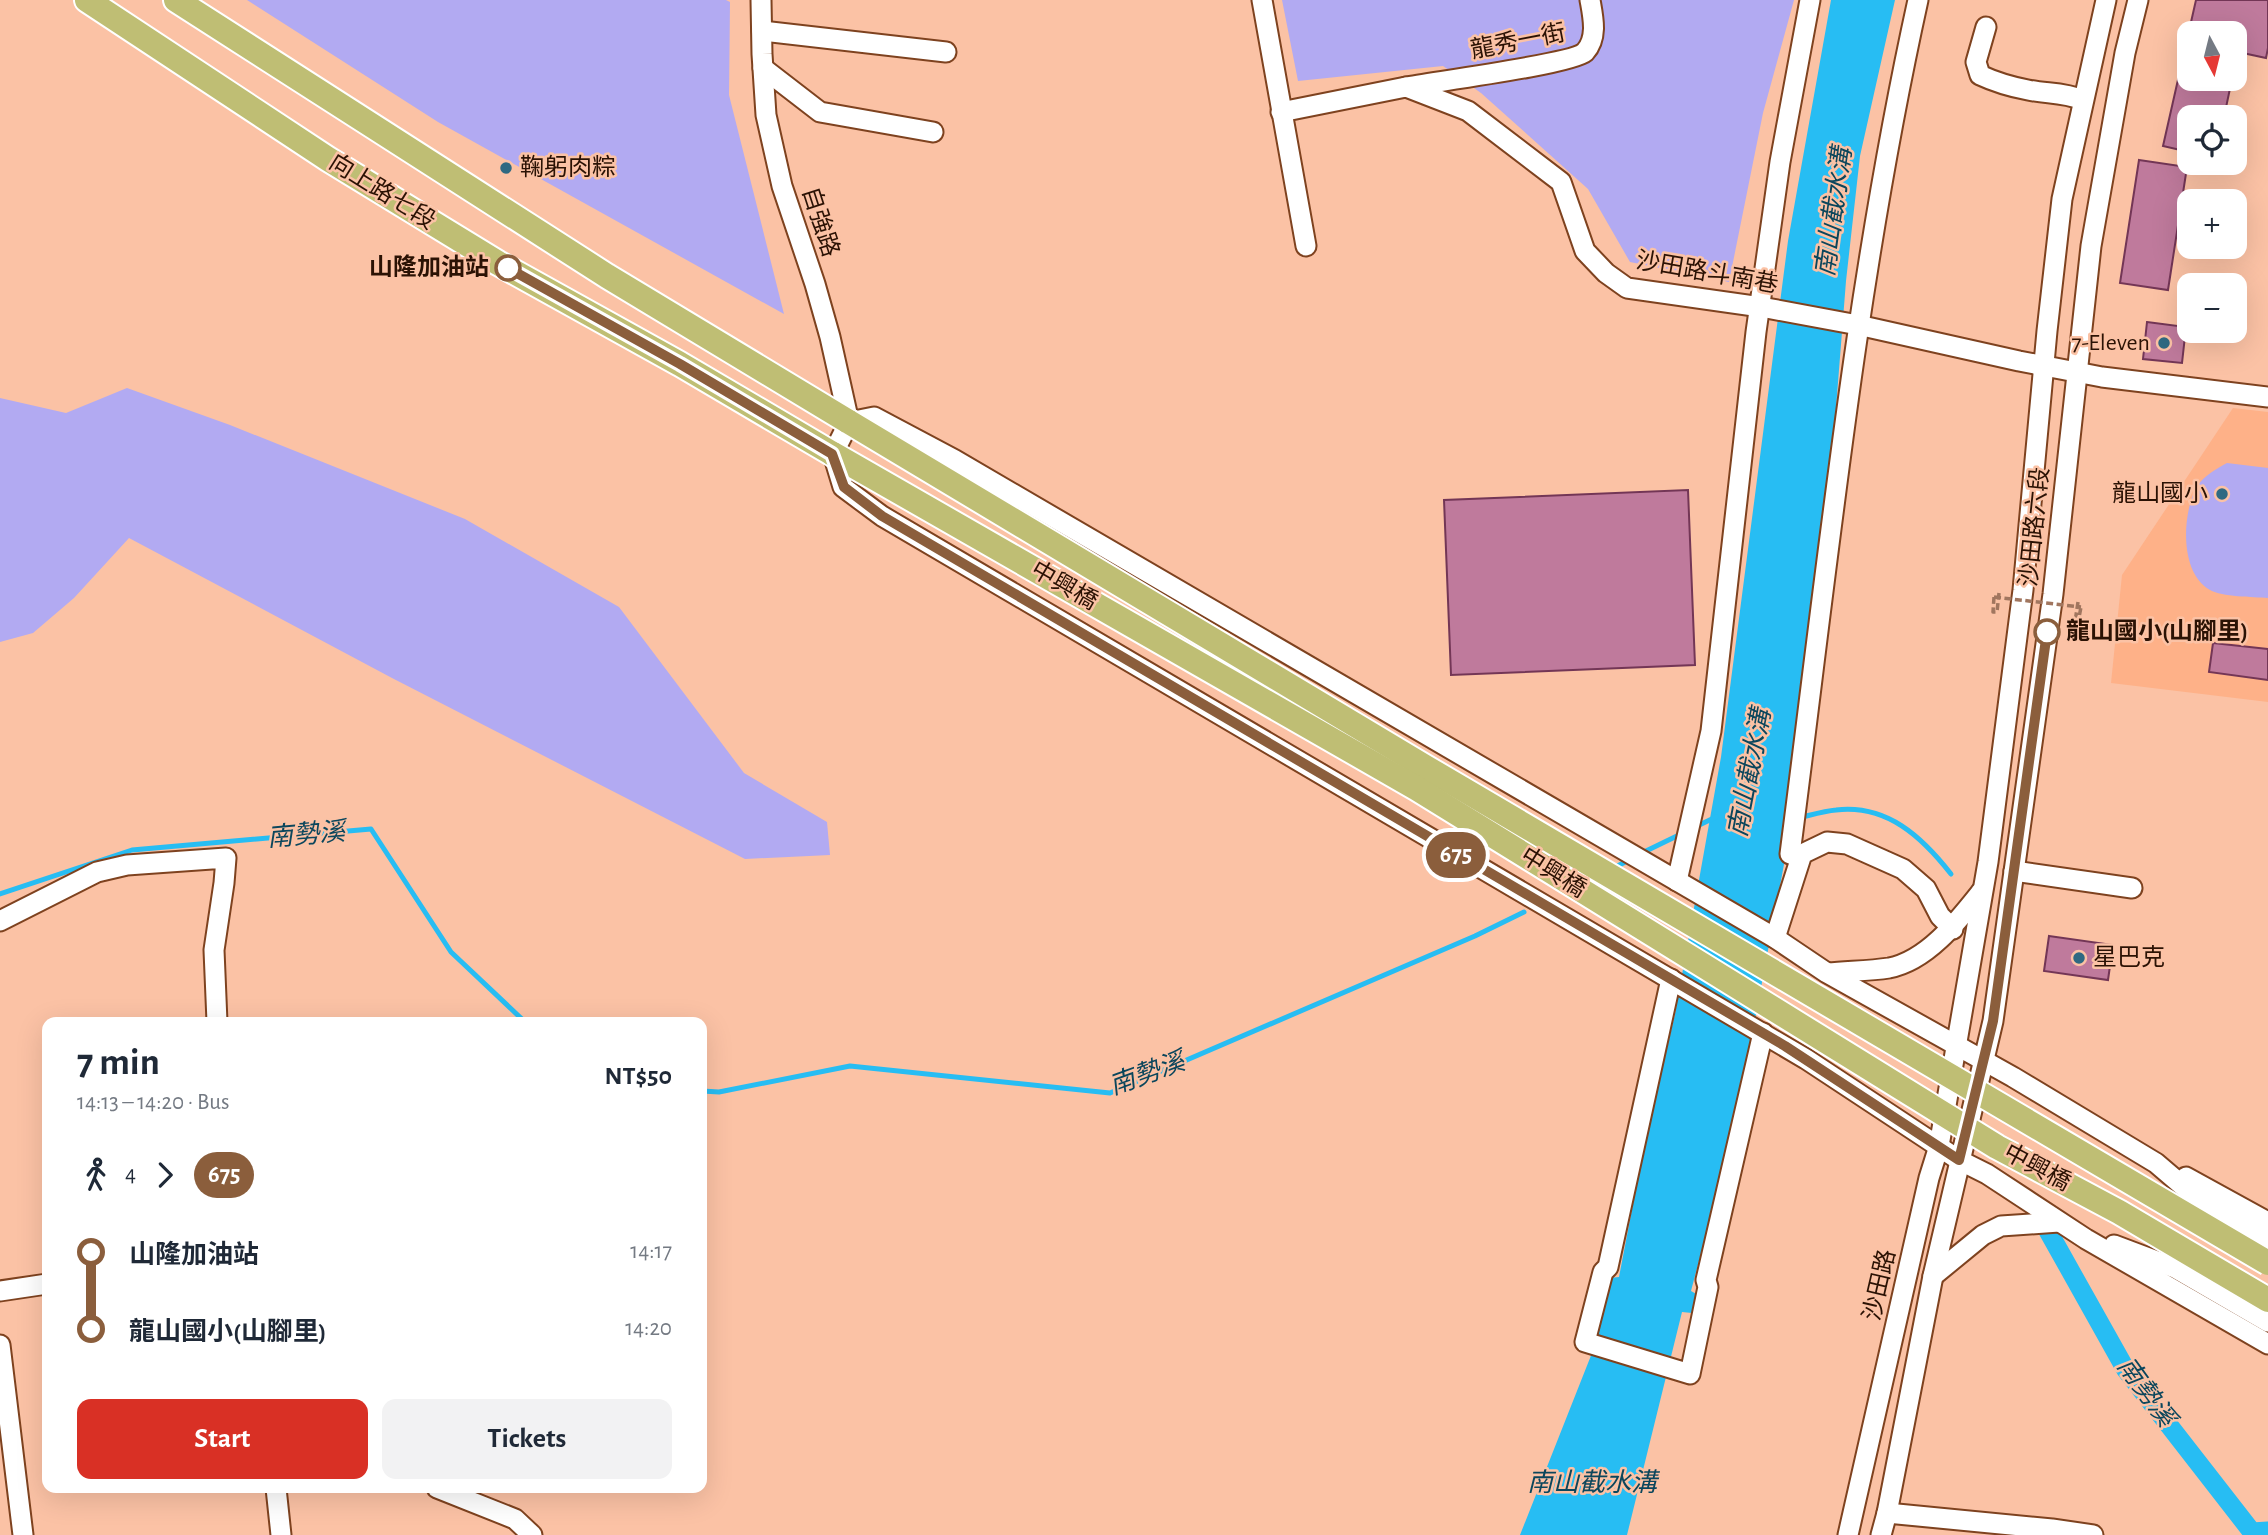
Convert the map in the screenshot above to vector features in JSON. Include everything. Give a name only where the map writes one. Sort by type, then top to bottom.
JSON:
[{"type":"main road","name":"向上路七段","points":[[87,0],[328,159],[464,242],[680,364],[832,454]]},
{"type":"main road","name":"向上路七段","points":[[176,0],[607,276],[849,422]]},
{"type":"main road","name":"中興橋","points":[[849,422],[1427,768],[2268,1263]]},
{"type":"main road","name":"中興橋","points":[[832,454],[1416,788],[1997,1147],[2119,1212],[2268,1300]]},
{"type":"street","name":"自強路","points":[[761,0],[766,115],[782,186],[830,337],[849,422]]},
{"type":"street","points":[[1262,0],[1306,246]]},
{"type":"street","name":"龍秀一街","points":[[1406,87],[1556,62],[1582,54],[1593,34],[1590,0]]},
{"type":"street","points":[[1677,880],[1711,731],[1756,332],[1780,162],[1810,0]]},
{"type":"street","points":[[1790,854],[1858,325],[1896,98],[1918,0]]},
{"type":"street","name":"沙田路六段","points":[[1957,1046],[1984,889],[2023,590],[2063,199],[2106,0]]},
{"type":"street","name":"沙田路六段","points":[[1983,1060],[1993,1021],[2053,594],[2093,232],[2125,53],[2138,0]]},
{"type":"street","points":[[1986,27],[1976,62],[1980,75],[2028,90],[2067,93],[2083,100]]},
{"type":"street","points":[[762,32],[946,52]]},
{"type":"street","points":[[763,68],[820,112],[933,132]]},
{"type":"street","points":[[1281,112],[1406,87]]},
{"type":"street","name":"沙田路斗南巷","points":[[1406,87],[1468,111],[1561,182],[1585,251],[1606,273],[1627,288],[1761,307],[1858,325],[2076,373],[2268,397]]},
{"type":"street","points":[[2268,1241],[2204,1204],[2156,1163],[1983,1060],[1827,973],[1775,938],[1677,880],[935,449],[874,417],[849,422],[832,454],[844,487],[882,516],[1763,1033],[2059,1222],[2268,1344]]},
{"type":"street","points":[[1775,938],[1802,854],[1827,842],[1847,844],[1903,869],[1926,889],[1940,916],[1953,929]]},
{"type":"street","points":[[0,921],[97,872],[127,865],[226,858],[214,950],[217,1017]]},
{"type":"street","points":[[2014,871],[2132,888]]},
{"type":"street","points":[[1827,973],[1891,967],[1913,960],[1953,929],[1984,889]]},
{"type":"street","points":[[1671,979],[1608,1267],[1603,1272],[1586,1342],[1690,1374],[1709,1287],[1706,1280],[1763,1033]]},
{"type":"street","name":"沙田路","points":[[1847,1535],[1929,1178],[1939,1146],[1957,1046]]},
{"type":"street","name":"沙田路","points":[[1881,1535],[1888,1513],[1933,1276],[1983,1060]]},
{"type":"street","points":[[2121,1142],[2268,1222]]},
{"type":"street","points":[[1933,1276],[1983,1235],[2001,1226],[2059,1222]]},
{"type":"street","points":[[2086,1238],[2124,1247],[2175,1268],[2268,1322]]},
{"type":"street","points":[[0,1291],[42,1285]]},
{"type":"street","points":[[0,1345],[23,1535]]},
{"type":"street","points":[[277,1493],[281,1535]]},
{"type":"street","points":[[450,1493],[515,1519],[532,1535]]},
{"type":"street","points":[[1888,1513],[2092,1535]]},
{"type":"path","points":[[1997,595],[2081,607],[2078,623],[2075,622],[2078,602]]},
{"type":"shaded area","points":[[247,0],[730,2],[729,95],[784,314],[438,122]]},
{"type":"shaded area","points":[[1282,0],[1794,0],[1763,113],[1729,282],[1630,262],[1588,189],[1481,93],[1443,66],[1298,81]]},
{"type":"shaded area","points":[[127,388],[230,425],[465,519],[619,607],[744,773],[827,822],[830,855],[745,859],[392,678],[129,538],[74,598],[33,633],[0,642],[0,398],[66,413]]},
{"type":"shaded area","name":"龍山國小","points":[[2233,408],[2268,412],[2268,702],[2111,683],[2122,575]]},
{"type":"shaded area","points":[[2227,463],[2268,468],[2268,598],[2230,595],[2210,590],[2200,582],[2188,557],[2186,526],[2192,498],[2203,479]]},
{"type":"water","name":"南山截水溝","points":[[1831,0],[1895,0],[1860,156],[1846,281],[1827,522],[1788,843],[1749,1052],[1720,1181],[1691,1291],[1698,1295],[1692,1313],[1682,1312],[1627,1535],[1520,1535],[1592,1353],[1610,1278],[1619,1277],[1644,1147],[1675,1014],[1721,757],[1788,241]]},
{"type":"building","points":[[2196,0],[2268,0],[2266,58],[2247,54],[2247,21],[2191,21]]},
{"type":"building","points":[[2177,84],[2177,91],[2229,91],[2227,105],[2177,105],[2177,149],[2163,146]]},
{"type":"building","points":[[2139,160],[2177,166],[2177,175],[2186,175],[2184,189],[2177,189],[2177,232],[2168,290],[2120,283]]},
{"type":"building","name":"7-Eleven","points":[[2147,322],[2177,326],[2177,343],[2184,343],[2182,363],[2143,359]]},
{"type":"building","points":[[1688,490],[1695,665],[1451,675],[1444,500]]},
{"type":"building","points":[[2213,643],[2268,649],[2268,680],[2209,672]]},
{"type":"building","name":"星巴克","points":[[2049,936],[2113,945],[2108,980],[2044,971]]},
{"type":"waterway","name":"南勢溪","points":[[1798,818],[1831,811],[1871,812],[1902,826],[1915,836],[1951,874]]},
{"type":"waterway","name":"南勢溪","points":[[1693,828],[1716,817]]},
{"type":"waterway","name":"南勢溪","points":[[0,894],[132,850],[371,829],[451,952],[520,1017]]},
{"type":"waterway","name":"南勢溪","points":[[1646,851],[1681,834]]},
{"type":"waterway","name":"南勢溪","points":[[1614,868],[1625,862]]},
{"type":"waterway","name":"南勢溪","points":[[707,1091],[719,1092],[850,1066],[1110,1093],[1475,936],[1524,912]]},
{"type":"waterway","name":"南勢溪","points":[[2047,1229],[2126,1370],[2252,1532],[2268,1531]]},
{"type":"bus line","name":"675","points":[[508,268],[680,364],[832,454],[844,487],[882,516],[1785,1046],[1959,1160],[1993,1021],[2047,632]]},
{"type":"place","name":"鞠躬肉粽","points":[[506,168]]},
{"type":"place","name":"山隆加油站","points":[[508,268]]},
{"type":"place","name":"7-Eleven","points":[[2164,343]]},
{"type":"place","name":"龍山國小","points":[[2222,494]]},
{"type":"place","name":"龍山國小(山腳里)","points":[[2047,632]]},
{"type":"place","name":"星巴克","points":[[2079,958]]}]
